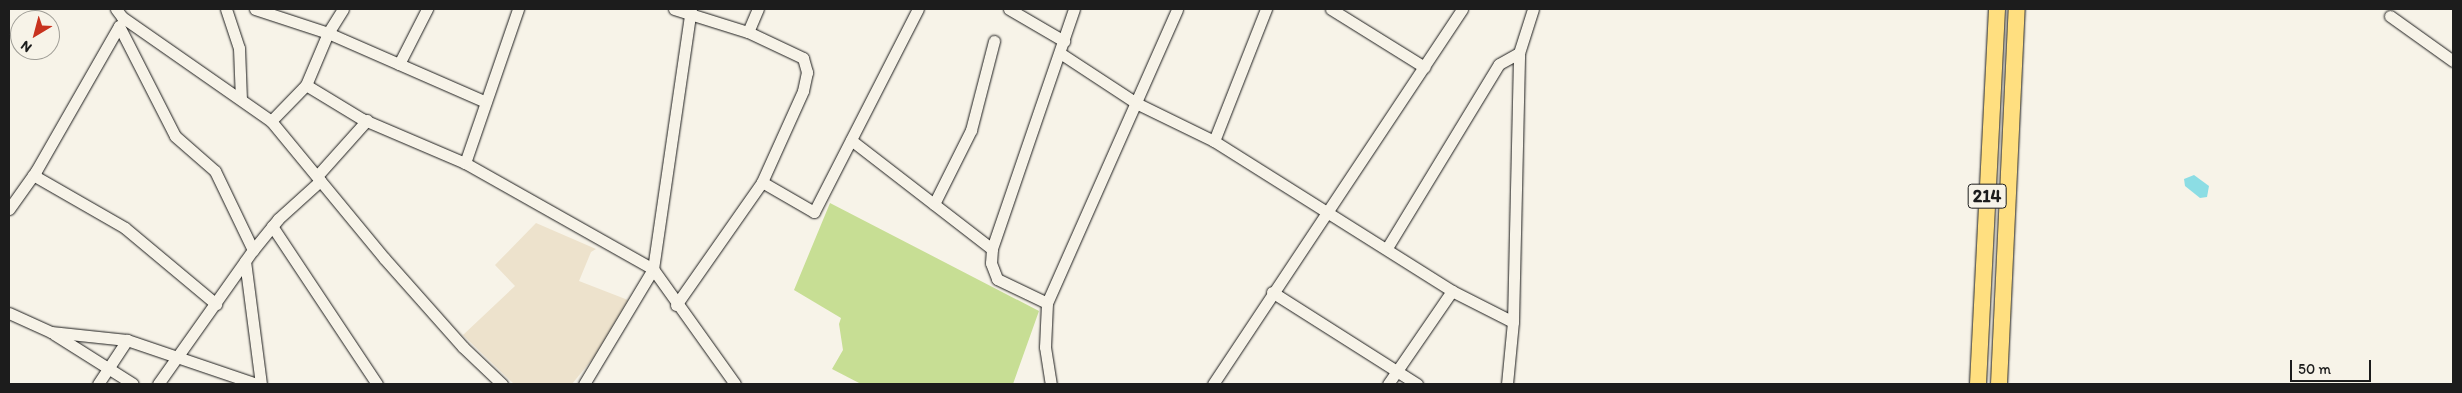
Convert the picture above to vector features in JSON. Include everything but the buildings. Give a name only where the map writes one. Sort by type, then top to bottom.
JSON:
[{"type":"highway","name":"214","points":[[1978,384],[1997,9]]},
{"type":"highway","name":"214","points":[[1999,384],[2017,9]]},
{"type":"street","points":[[226,9],[239,48],[241,99]]},
{"type":"street","points":[[255,9],[328,34],[486,102]]},
{"type":"street","points":[[271,121],[306,85],[328,34],[343,9]]},
{"type":"street","points":[[399,64],[427,9]]},
{"type":"street","points":[[465,163],[518,9]]},
{"type":"street","points":[[674,9],[691,12],[748,32],[803,58],[807,72],[803,91],[762,182],[676,305]]},
{"type":"street","points":[[748,32],[758,9]]},
{"type":"street","points":[[762,182],[814,212],[918,9]]},
{"type":"street","points":[[1009,9],[1064,41]]},
{"type":"street","points":[[1047,303],[997,279],[991,263],[992,249],[1074,9]]},
{"type":"street","points":[[1051,384],[1045,347],[1047,303],[1177,9]]},
{"type":"street","points":[[1214,140],[1266,9]]},
{"type":"street","points":[[1331,9],[1424,67]]},
{"type":"street","points":[[1213,384],[1272,292],[1462,9]]},
{"type":"street","points":[[1507,384],[1513,322],[1519,53],[1533,9]]},
{"type":"street","points":[[584,384],[653,269],[691,12]]},
{"type":"street","points":[[2390,16],[2453,60]]},
{"type":"street","points":[[119,17],[271,121],[318,179],[457,340],[502,384]]},
{"type":"street","points":[[10,203],[33,175],[119,17]]},
{"type":"street","points":[[119,17],[175,136],[215,171],[253,250]]},
{"type":"street","points":[[934,204],[971,130],[994,41]]},
{"type":"street","points":[[1060,53],[1136,103],[1214,140],[1452,290],[1513,322]]},
{"type":"street","points":[[1387,248],[1499,64],[1519,53]]},
{"type":"street","points":[[306,85],[367,120],[465,163],[653,269],[676,305],[734,384]]},
{"type":"street","points":[[158,384],[177,355],[272,226],[318,179],[367,120]]},
{"type":"street","points":[[851,140],[992,249]]},
{"type":"street","points":[[33,175],[125,228],[216,304]]},
{"type":"street","points":[[272,226],[377,384]]},
{"type":"street","points":[[246,261],[261,384]]},
{"type":"street","points":[[1388,384],[1452,290]]},
{"type":"street","points":[[1272,292],[1417,384]]},
{"type":"street","points":[[9,313],[51,332],[133,384]]},
{"type":"street","points":[[51,332],[127,340],[177,355],[256,384]]},
{"type":"street","points":[[98,384],[127,340]]},
{"type":"shaded area","points":[[536,223],[596,249],[591,252],[579,281],[628,300],[594,357],[572,384],[514,384],[463,335],[515,286],[495,265]]},
{"type":"green space","points":[[830,203],[1039,311],[1013,384],[861,384],[832,369],[843,350],[839,324],[841,318],[794,290]]},
{"type":"water","points":[[2194,175],[2209,186],[2207,197],[2200,198],[2185,186],[2184,179]]}]
